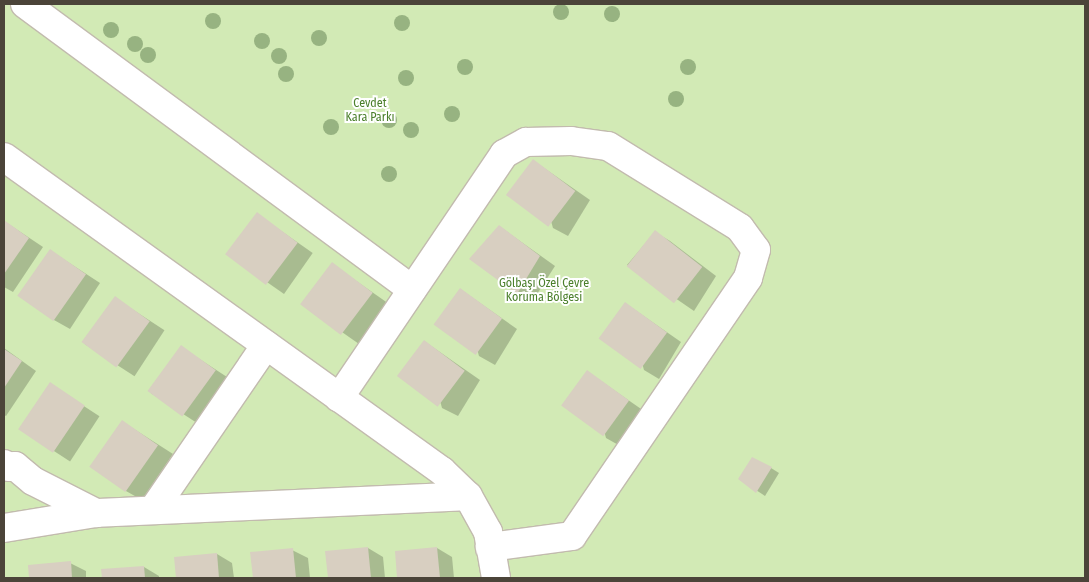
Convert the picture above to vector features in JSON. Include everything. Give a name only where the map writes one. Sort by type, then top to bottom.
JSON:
[{"type":"street","points":[[25,4],[412,289]]},
{"type":"street","points":[[339,398],[504,154],[526,142],[571,140],[608,146],[740,228],[756,250],[748,278],[572,536],[490,547]]},
{"type":"street","points":[[4,157],[442,471],[468,496],[488,532],[496,578]]},
{"type":"street","points":[[153,510],[266,345]]},
{"type":"street","points":[[5,473],[15,466],[33,481],[96,513]]},
{"type":"street","points":[[4,528],[96,513],[468,496]]},
{"type":"green space","name":"Gölbaşı Özel Çevre Koruma Bölgesi","points":[[4,4],[1085,4],[1085,578],[4,578]]},
{"type":"building","points":[[533,159],[575,191],[548,227],[506,195]]},
{"type":"building","points":[[257,212],[298,243],[266,285],[225,254]]},
{"type":"building","points":[[4,220],[29,238],[4,274]]},
{"type":"building","points":[[499,225],[540,256],[517,294],[469,259]]},
{"type":"building","points":[[655,230],[702,267],[674,303],[627,266]]},
{"type":"building","points":[[50,249],[86,274],[53,321],[17,296]]},
{"type":"building","points":[[332,262],[373,293],[341,335],[300,304]]},
{"type":"building","points":[[460,288],[502,319],[476,355],[434,324]]},
{"type":"building","points":[[115,296],[150,321],[116,367],[81,342]]},
{"type":"building","points":[[625,302],[667,333],[641,369],[599,338]]},
{"type":"building","points":[[424,340],[465,371],[438,407],[397,376]]},
{"type":"building","points":[[181,345],[216,370],[182,416],[147,391]]},
{"type":"building","points":[[4,349],[22,361],[4,388]]},
{"type":"building","points":[[587,370],[629,401],[603,436],[561,406]]},
{"type":"building","points":[[50,382],[85,405],[53,453],[18,429]]},
{"type":"building","points":[[122,420],[158,445],[125,492],[89,467]]},
{"type":"building","points":[[752,457],[772,467],[756,493],[738,479]]},
{"type":"building","points":[[368,547],[371,578],[328,578],[325,551]]},
{"type":"building","points":[[437,547],[440,578],[397,578],[395,551]]},
{"type":"building","points":[[293,548],[296,578],[253,578],[250,552]]},
{"type":"building","points":[[217,553],[219,578],[176,578],[174,557]]},
{"type":"building","points":[[71,561],[72,578],[29,578],[28,565]]},
{"type":"building","points":[[144,566],[145,578],[102,578],[101,569]]},
{"type":"park label","name":"Cevdet Kara Parkı","points":[[370,111]]}]
